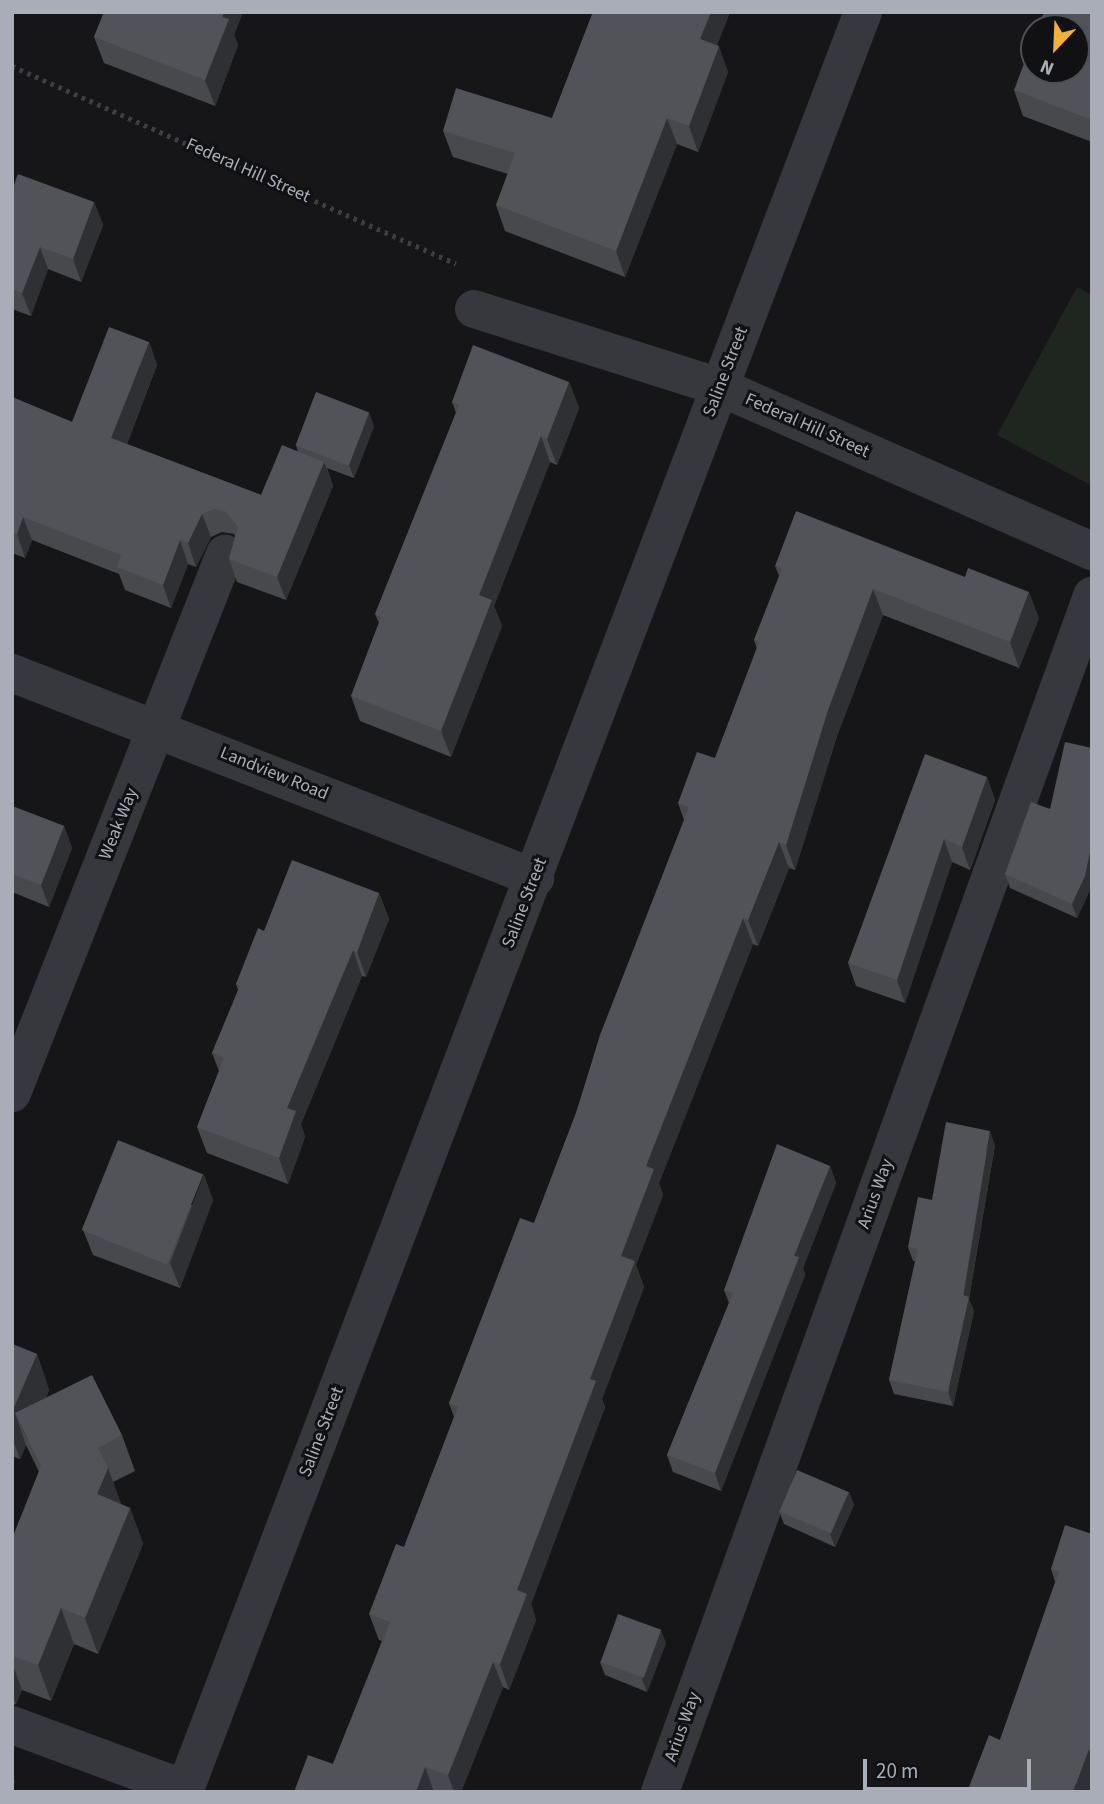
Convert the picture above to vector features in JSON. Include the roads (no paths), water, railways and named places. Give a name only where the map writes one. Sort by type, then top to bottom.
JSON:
[{"type":"street","name":"Saline Street","points":[[185,1790],[863,12]]},
{"type":"street","name":"Federal Hill Street","points":[[474,309],[720,387],[1092,551]]},
{"type":"street","name":"Weak Way","points":[[12,1093],[225,554]]},
{"type":"street","name":"Arius Way","points":[[660,1792],[1092,596]]},
{"type":"street","name":"Landview Road","points":[[12,674],[157,728],[535,878]]},
{"type":"street","points":[[12,1725],[185,1790]]}]
